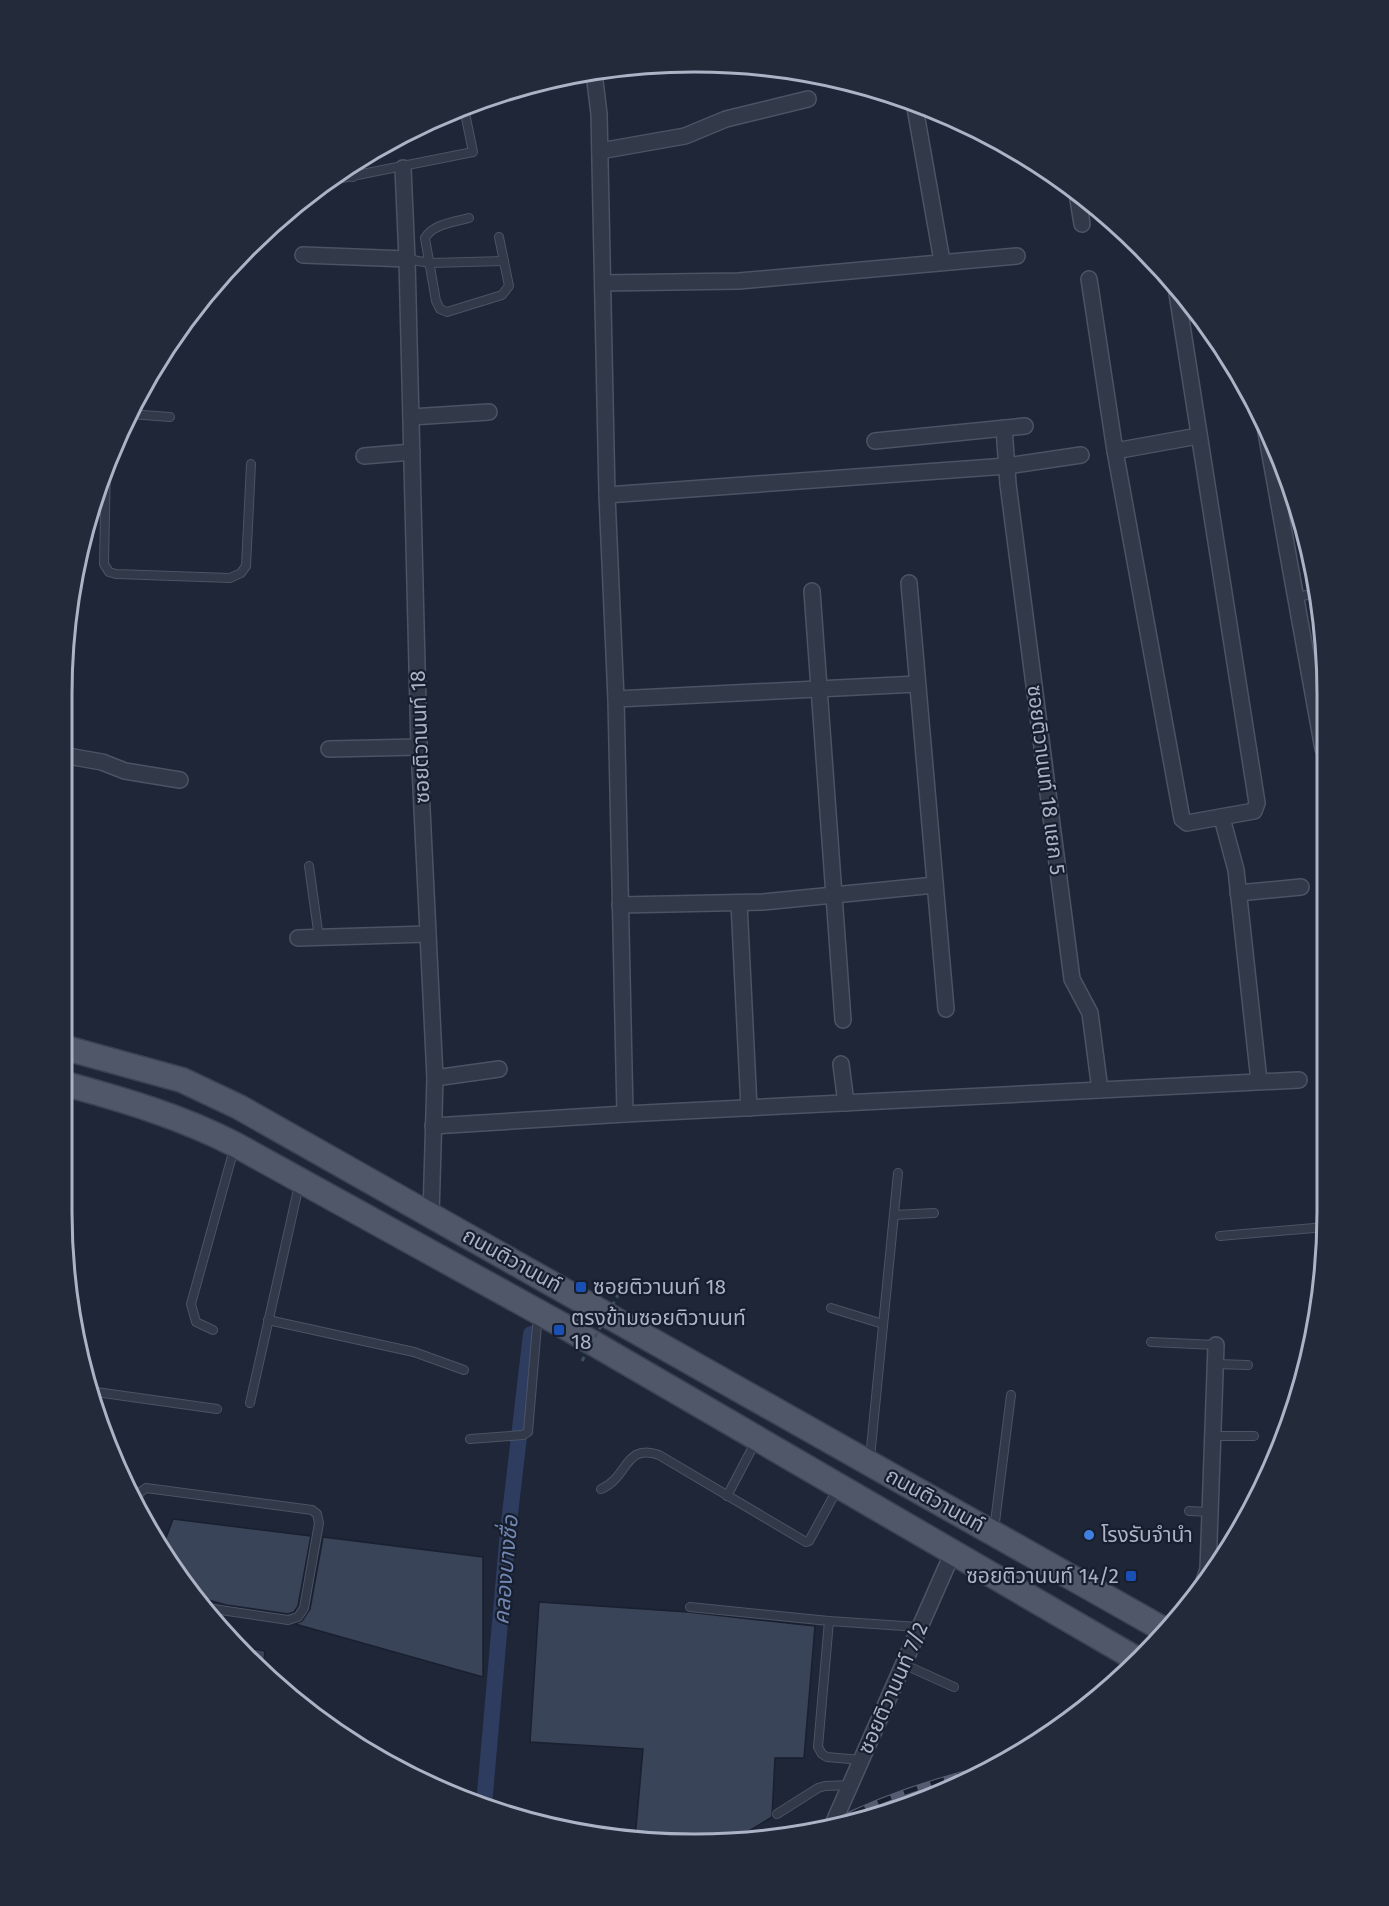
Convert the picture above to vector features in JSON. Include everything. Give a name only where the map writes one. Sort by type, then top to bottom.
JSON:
[{"type":"main road","name":"ถนนติวานนท์","points":[[72,1050],[182,1080],[239,1107],[1159,1627]]},
{"type":"main road","name":"ถนนติวานนท์","points":[[72,1086],[155,1110],[236,1145],[561,1325],[1131,1656]]},
{"type":"street","points":[[595,80],[599,114],[607,495],[616,699],[624,1114]]},
{"type":"street","points":[[600,151],[685,136],[726,119],[808,99]]},
{"type":"street","points":[[916,113],[942,261]]},
{"type":"street","name":"ซอยติวานนท์ 18","points":[[403,168],[419,747],[435,1078],[431,1215]]},
{"type":"street","points":[[1079,206],[1082,224]]},
{"type":"street","points":[[303,255],[407,259]]},
{"type":"street","points":[[603,283],[739,280],[1017,256]]},
{"type":"street","points":[[1089,279],[1115,451],[1182,819],[1188,823],[1254,810],[1257,803],[1178,304]]},
{"type":"street","points":[[411,417],[489,412]]},
{"type":"street","points":[[875,441],[1025,426]]},
{"type":"street","name":"ซอยติวานนท์ 18 แยก 5","points":[[1004,428],[1006,466],[1072,979],[1090,1013],[1100,1090]]},
{"type":"street","points":[[1115,451],[1198,436]]},
{"type":"street","points":[[364,456],[412,452]]},
{"type":"street","points":[[607,495],[1006,466],[1081,455]]},
{"type":"street","points":[[1271,459],[1317,715]]},
{"type":"street","points":[[909,583],[946,1009]]},
{"type":"street","points":[[812,591],[843,1020]]},
{"type":"street","points":[[616,699],[917,684]]},
{"type":"street","points":[[329,749],[419,747]]},
{"type":"street","points":[[72,757],[102,762],[125,771],[180,780]]},
{"type":"street","points":[[1222,818],[1236,870],[1259,1081]]},
{"type":"street","points":[[620,905],[739,903],[935,885]]},
{"type":"street","points":[[1238,893],[1301,887]]},
{"type":"street","points":[[739,903],[749,1108]]},
{"type":"street","points":[[298,938],[428,934]]},
{"type":"street","points":[[841,1064],[846,1103]]},
{"type":"street","points":[[435,1078],[499,1069]]},
{"type":"street","points":[[433,1126],[624,1114],[1299,1080]]},
{"type":"street","points":[[1208,1562],[1216,1345]]},
{"type":"street","name":"ซอยติวานนท์ 7/2","points":[[836,1818],[953,1552]]},
{"type":"lane","points":[[348,178],[473,152],[466,115]]},
{"type":"lane","points":[[469,218],[435,228],[425,238],[436,302],[440,309],[447,312],[502,296],[509,286],[499,237]]},
{"type":"lane","points":[[407,259],[430,263],[504,261]]},
{"type":"lane","points":[[138,415],[170,417]]},
{"type":"lane","points":[[105,493],[104,564],[109,572],[230,578],[241,573],[246,566],[251,464]]},
{"type":"lane","points":[[1297,597],[1309,595]]},
{"type":"lane","points":[[309,866],[319,938]]},
{"type":"lane","points":[[213,1330],[196,1322],[191,1304],[236,1145]]},
{"type":"lane","points":[[870,1463],[898,1173]]},
{"type":"lane","points":[[250,1403],[300,1180]]},
{"type":"lane","points":[[894,1215],[934,1213]]},
{"type":"lane","points":[[1220,1236],[1317,1228]]},
{"type":"lane","points":[[831,1308],[883,1324]]},
{"type":"lane","points":[[470,1439],[523,1435],[528,1430],[538,1313]]},
{"type":"lane","points":[[268,1320],[414,1352],[464,1371]]},
{"type":"lane","points":[[1151,1342],[1216,1345]]},
{"type":"lane","points":[[1216,1364],[1248,1365]]},
{"type":"lane","points":[[99,1392],[217,1409]]},
{"type":"lane","points":[[993,1533],[1011,1395]]},
{"type":"lane","points":[[1213,1436],[1254,1436]]},
{"type":"lane","points":[[727,1496],[758,1439]]},
{"type":"lane","points":[[601,1489],[610,1485],[635,1454],[645,1451],[659,1455],[809,1542],[839,1486]]},
{"type":"lane","points":[[139,1492],[146,1488],[312,1510],[318,1515],[319,1523],[304,1608],[298,1617],[288,1620],[216,1609]]},
{"type":"lane","points":[[1190,1511],[1210,1512]]},
{"type":"lane","points":[[690,1607],[829,1621],[919,1627]]},
{"type":"lane","points":[[829,1621],[818,1747],[826,1757],[861,1760]]},
{"type":"lane","points":[[903,1664],[954,1687]]},
{"type":"lane","points":[[777,1814],[818,1788],[850,1785]]},
{"type":"path","points":[[582,1362],[618,1295],[595,1282]]},
{"type":"shaded area","points":[[1300,552],[1305,573],[1312,618]]},
{"type":"building","points":[[173,1519],[311,1536],[298,1606],[294,1612],[288,1614],[226,1605],[209,1600],[165,1539]]},
{"type":"building","points":[[323,1537],[483,1557],[483,1677],[295,1624],[302,1621],[310,1609]]},
{"type":"building","points":[[539,1602],[688,1612],[815,1626],[804,1758],[775,1758],[772,1817],[748,1832],[694,1834],[636,1831],[643,1749],[530,1742]]},
{"type":"building","points":[[251,1649],[265,1651],[264,1661]]},
{"type":"waterway","name":"คลองบางซื่อ","points":[[485,1798],[508,1531],[531,1334]]},
{"type":"railway","points":[[853,1814],[904,1793],[954,1777]]},
{"type":"place","name":"ซอยติวานนท์ 18","points":[[581,1287]]},
{"type":"place","name":"ตรงข้ามซอยติวานนท์ 18","points":[[559,1330]]},
{"type":"place","name":"โรงรับจำนำ","points":[[1089,1535]]},
{"type":"place","name":"ซอยติวานนท์ 14/2","points":[[1131,1576]]}]
